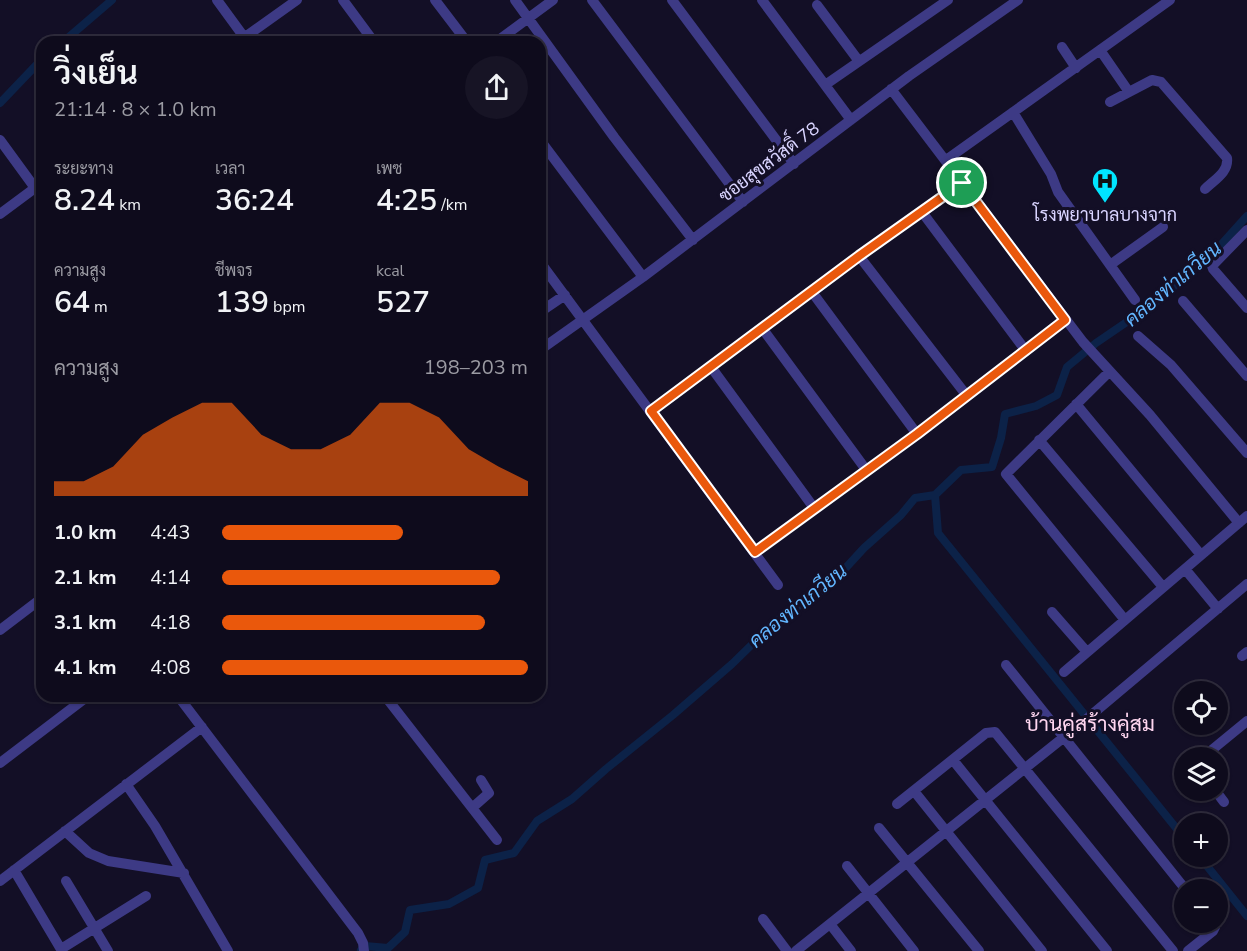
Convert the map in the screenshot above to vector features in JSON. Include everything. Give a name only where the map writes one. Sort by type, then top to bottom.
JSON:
[{"type":"street","points":[[217,0],[239,36]]},
{"type":"street","points":[[247,36],[297,0]]},
{"type":"street","points":[[343,0],[370,36]]},
{"type":"street","points":[[435,0],[462,36]]},
{"type":"street","points":[[515,0],[541,36]]},
{"type":"street","points":[[504,36],[553,0]]},
{"type":"street","points":[[592,0],[743,202]]},
{"type":"street","points":[[672,0],[794,164]]},
{"type":"street","points":[[762,0],[851,120]]},
{"type":"street","points":[[825,85],[858,60],[948,0]]},
{"type":"street","name":"ซอยสุขสวัสดิ์ 78","points":[[546,346],[693,240],[891,89],[1018,0]]},
{"type":"street","points":[[946,160],[1170,0]]},
{"type":"street","points":[[817,5],[858,60]]},
{"type":"street","points":[[546,43],[693,240]]},
{"type":"street","points":[[1062,47],[1076,68]]},
{"type":"street","points":[[1100,50],[1129,92]]},
{"type":"street","points":[[1110,102],[1152,80],[1161,82],[1227,158],[1224,171],[1205,189]]},
{"type":"street","points":[[891,89],[1083,342],[1243,519],[1064,672]]},
{"type":"street","points":[[1013,112],[1051,174],[1058,192],[1135,300]]},
{"type":"street","points":[[0,140],[36,183]]},
{"type":"street","points":[[546,148],[643,277]]},
{"type":"street","points":[[651,411],[859,256],[962,183]]},
{"type":"street","points":[[0,214],[36,187]]},
{"type":"street","points":[[922,212],[1026,351]]},
{"type":"street","points":[[1110,265],[1163,227]]},
{"type":"street","points":[[1247,230],[1213,264],[1212,268],[1247,308]]},
{"type":"street","points":[[859,256],[967,396]]},
{"type":"street","points":[[546,270],[778,585]]},
{"type":"street","points":[[812,292],[917,434]]},
{"type":"street","points":[[546,308],[565,295]]},
{"type":"street","points":[[1183,301],[1247,376]]},
{"type":"street","points":[[755,552],[917,434],[1065,320]]},
{"type":"street","points":[[762,328],[867,471]]},
{"type":"street","points":[[1138,336],[1171,365],[1247,453]]},
{"type":"street","points":[[711,366],[814,508]]},
{"type":"street","points":[[1110,372],[1008,470],[1006,475],[1125,620]]},
{"type":"street","points":[[1076,404],[1201,555]]},
{"type":"street","points":[[1039,440],[1163,587]]},
{"type":"street","points":[[1185,569],[1218,609]]},
{"type":"street","points":[[796,951],[1064,736],[1247,584]]},
{"type":"street","points":[[0,630],[36,603]]},
{"type":"street","points":[[1052,612],[1087,652]]},
{"type":"street","points":[[1006,665],[1177,879]]},
{"type":"street","points":[[0,763],[80,702]]},
{"type":"street","points":[[183,702],[358,933],[364,947]]},
{"type":"street","points":[[390,702],[497,840]]},
{"type":"street","points":[[1215,747],[1247,721]]},
{"type":"street","points":[[0,881],[202,726]]},
{"type":"street","points":[[897,804],[986,733],[992,731],[1173,951]]},
{"type":"street","points":[[952,760],[1107,951]]},
{"type":"street","points":[[472,808],[489,793],[481,780]]},
{"type":"street","points":[[126,784],[184,873],[228,951]]},
{"type":"street","points":[[914,791],[1042,951]]},
{"type":"street","points":[[879,828],[979,951]]},
{"type":"street","points":[[65,831],[88,853],[108,861],[184,873]]},
{"type":"street","points":[[847,866],[914,951]]},
{"type":"street","points":[[14,870],[62,950],[146,896]]},
{"type":"street","points":[[66,881],[108,951]]},
{"type":"street","points":[[763,919],[787,951]]},
{"type":"street","points":[[830,924],[851,951]]},
{"type":"street","points":[[1188,951],[1210,933]]},
{"type":"waterway","points":[[70,36],[112,0]]},
{"type":"waterway","points":[[0,103],[36,65]]},
{"type":"waterway","name":"คลองท่าเกวียน","points":[[361,950],[365,946],[388,948],[405,932],[410,910],[449,904],[478,888],[485,860],[514,853],[537,821],[572,799],[673,715],[732,664],[776,621],[830,585],[864,548],[901,515],[915,498],[935,495],[961,470],[992,467],[1001,438],[1005,414],[1036,406],[1057,395],[1067,367],[1096,343],[1156,302],[1220,246],[1247,216]]},
{"type":"waterway","points":[[935,495],[938,533],[1174,825]]},
{"type":"waterway","points":[[1208,867],[1247,916]]},
{"type":"place","name":"โรงพยาบาลบางจาก","points":[[1105,204]]},
{"type":"district","name":"บ้านคู่สร้างคู่สม","points":[[1090,724]]},
{"type":"route","points":[[962,183],[1065,320],[917,434],[755,552],[651,411],[859,256],[962,183]]}]
